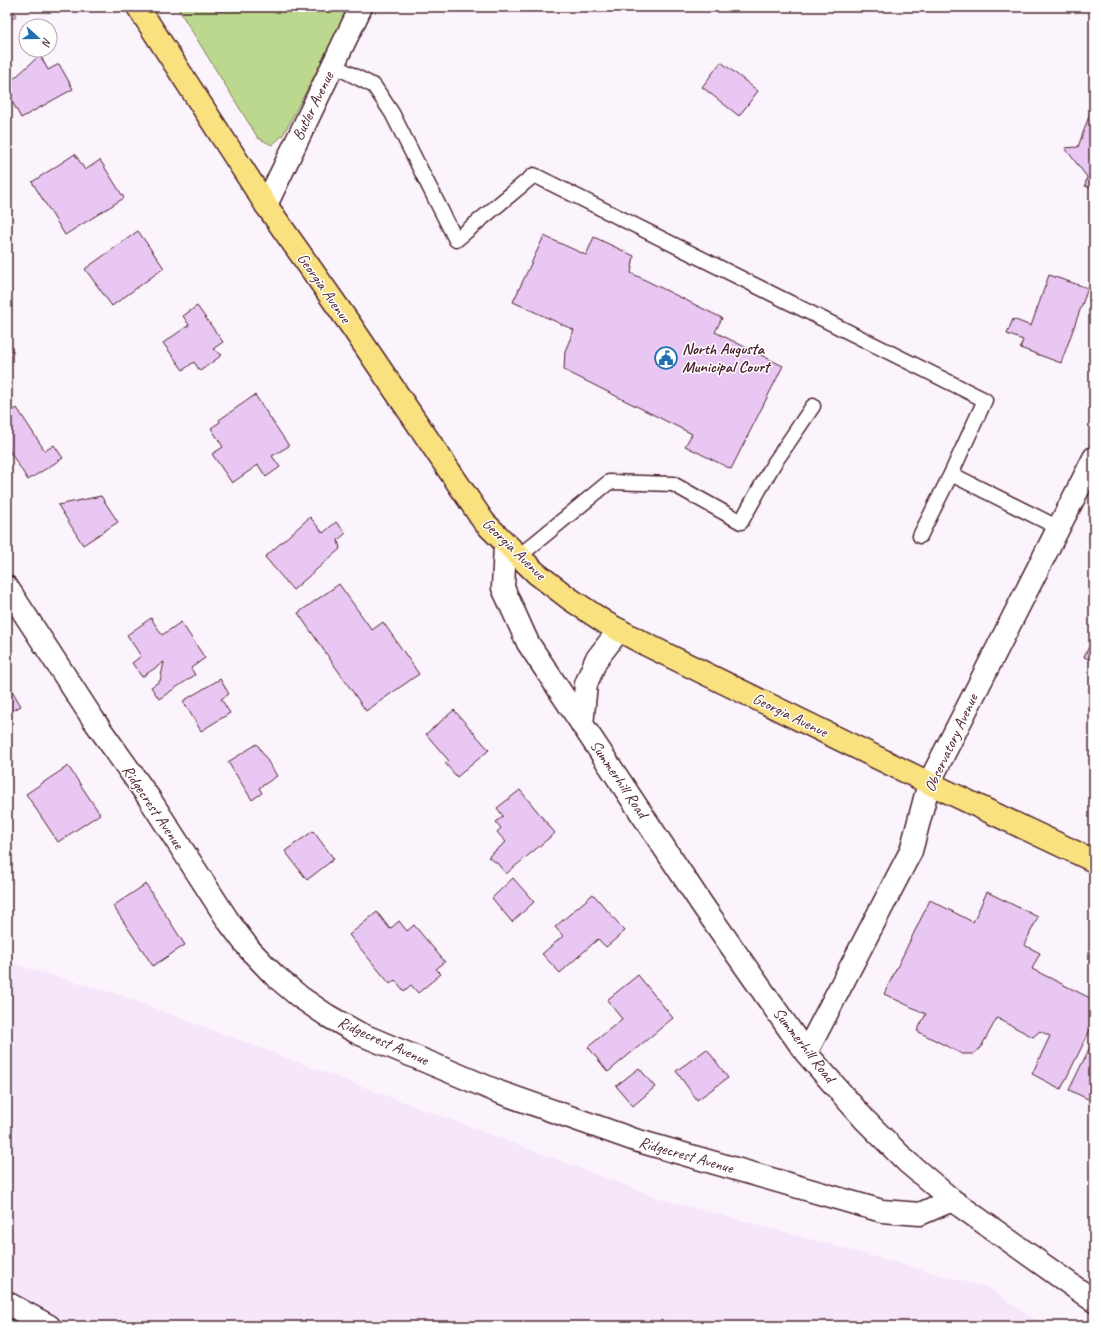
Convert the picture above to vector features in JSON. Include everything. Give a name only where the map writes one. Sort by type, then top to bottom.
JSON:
[{"type":"main road","name":"Georgia Avenue","points":[[138,7],[266,205],[484,522],[536,573],[570,599],[619,630],[929,783],[1094,860]]},
{"type":"street","name":"Butler Avenue","points":[[266,205],[361,7]]},
{"type":"street","name":"Observatory Avenue","points":[[806,1053],[911,851],[929,783],[1094,458]]},
{"type":"street","name":"Summerhill Road","points":[[512,550],[503,588],[528,643],[703,906],[806,1053],[865,1120],[907,1162],[952,1200],[1094,1301]]},
{"type":"street","name":"Ridgecrest Avenue","points":[[7,587],[93,719],[149,798],[229,922],[250,950],[274,975],[300,997],[328,1016],[358,1033],[499,1092],[642,1143],[882,1211],[920,1214],[952,1200]]},
{"type":"street","name":"Summerhill Road","points":[[582,725],[586,684],[596,660],[619,630]]},
{"type":"street","points":[[7,1303],[49,1326]]},
{"type":"lane","points":[[333,65],[374,86],[392,112],[456,240],[534,175],[985,400],[951,474],[920,536]]},
{"type":"lane","points":[[512,550],[609,482],[673,484],[741,522],[773,465],[813,406]]},
{"type":"lane","points":[[951,474],[1059,528]]},
{"type":"shaded area","points":[[7,962],[117,994],[662,1199],[989,1288],[1044,1326],[7,1326]]},
{"type":"green space","points":[[177,7],[351,7],[283,135],[272,145],[258,138]]},
{"type":"building","points":[[7,7],[10,7],[16,16],[7,22]]},
{"type":"building","points":[[37,58],[42,58],[48,70],[59,64],[73,89],[21,118],[7,92],[7,85]]},
{"type":"building","points":[[721,62],[758,91],[739,116],[702,87]]},
{"type":"building","points":[[1093,105],[1094,189],[1085,186],[1087,177],[1065,148],[1078,147]]},
{"type":"building","points":[[75,154],[85,170],[100,160],[124,198],[65,235],[32,182]]},
{"type":"building","points":[[138,231],[164,268],[112,306],[85,269]]},
{"type":"building","name":"North Augusta Municipal Court","points":[[544,236],[586,255],[594,237],[634,256],[631,273],[722,318],[715,332],[783,366],[731,469],[685,446],[692,434],[564,370],[565,351],[574,330],[513,302]]},
{"type":"building","points":[[1049,275],[1088,288],[1061,363],[1020,348],[1023,340],[1007,334],[1013,319],[1031,326]]},
{"type":"building","points":[[197,306],[223,342],[213,349],[222,355],[200,371],[194,362],[183,370],[163,343],[189,325],[183,316]]},
{"type":"building","points":[[7,344],[14,352],[7,358]]},
{"type":"building","points":[[255,395],[289,446],[272,456],[280,467],[266,477],[258,465],[232,483],[212,454],[223,447],[211,428],[220,422],[219,420]]},
{"type":"building","points":[[17,408],[45,451],[54,445],[63,458],[28,480],[7,447],[7,415]]},
{"type":"building","points":[[101,496],[118,522],[83,545],[58,505]]},
{"type":"building","points":[[310,517],[323,533],[336,522],[346,533],[338,540],[340,549],[293,590],[265,557]]},
{"type":"building","points":[[339,584],[372,630],[383,622],[419,674],[366,711],[298,613]]},
{"type":"building","points":[[151,618],[162,635],[181,622],[205,658],[191,668],[195,675],[159,699],[151,687],[160,681],[164,662],[142,677],[132,663],[141,656],[127,635]]},
{"type":"building","points":[[1093,638],[1094,639],[1094,661],[1084,657]]},
{"type":"building","points":[[220,679],[229,694],[221,699],[230,713],[201,731],[183,701]]},
{"type":"building","points":[[7,682],[21,706],[7,714]]},
{"type":"building","points":[[454,710],[489,750],[457,777],[445,763],[449,761],[426,734]]},
{"type":"building","points":[[257,744],[277,776],[259,788],[262,793],[252,800],[228,762]]},
{"type":"building","points":[[68,766],[100,814],[58,842],[26,794]]},
{"type":"building","points":[[520,790],[555,833],[506,874],[497,863],[488,857],[506,842],[497,832],[501,828],[496,822],[503,816],[497,808]]},
{"type":"building","points":[[313,831],[334,859],[307,880],[285,851]]},
{"type":"building","points":[[513,878],[534,902],[512,922],[492,898]]},
{"type":"building","points":[[146,884],[185,945],[153,966],[113,906]]},
{"type":"building","points":[[987,892],[1038,917],[1024,945],[1040,953],[1032,969],[1094,1000],[1094,1022],[1061,1089],[1032,1074],[1050,1036],[1040,1031],[1033,1037],[997,1018],[981,1047],[973,1054],[962,1054],[917,1031],[926,1014],[884,994],[930,900],[973,922]]},
{"type":"building","points":[[593,894],[625,931],[606,947],[598,939],[560,973],[542,954],[563,936],[555,927]]},
{"type":"building","points":[[377,912],[390,929],[399,921],[407,931],[414,925],[445,962],[436,969],[441,974],[418,993],[411,985],[404,991],[395,980],[390,984],[349,935]]},
{"type":"building","points":[[638,975],[673,1018],[608,1072],[588,1047],[622,1019],[607,1000]]},
{"type":"building","points":[[1094,1039],[1094,1102],[1069,1090]]},
{"type":"building","points":[[707,1049],[728,1078],[697,1100],[676,1071]]},
{"type":"building","points":[[639,1068],[655,1087],[633,1106],[616,1086]]},
{"type":"place","name":"North Augusta Municipal Court","points":[[666,358]]}]
